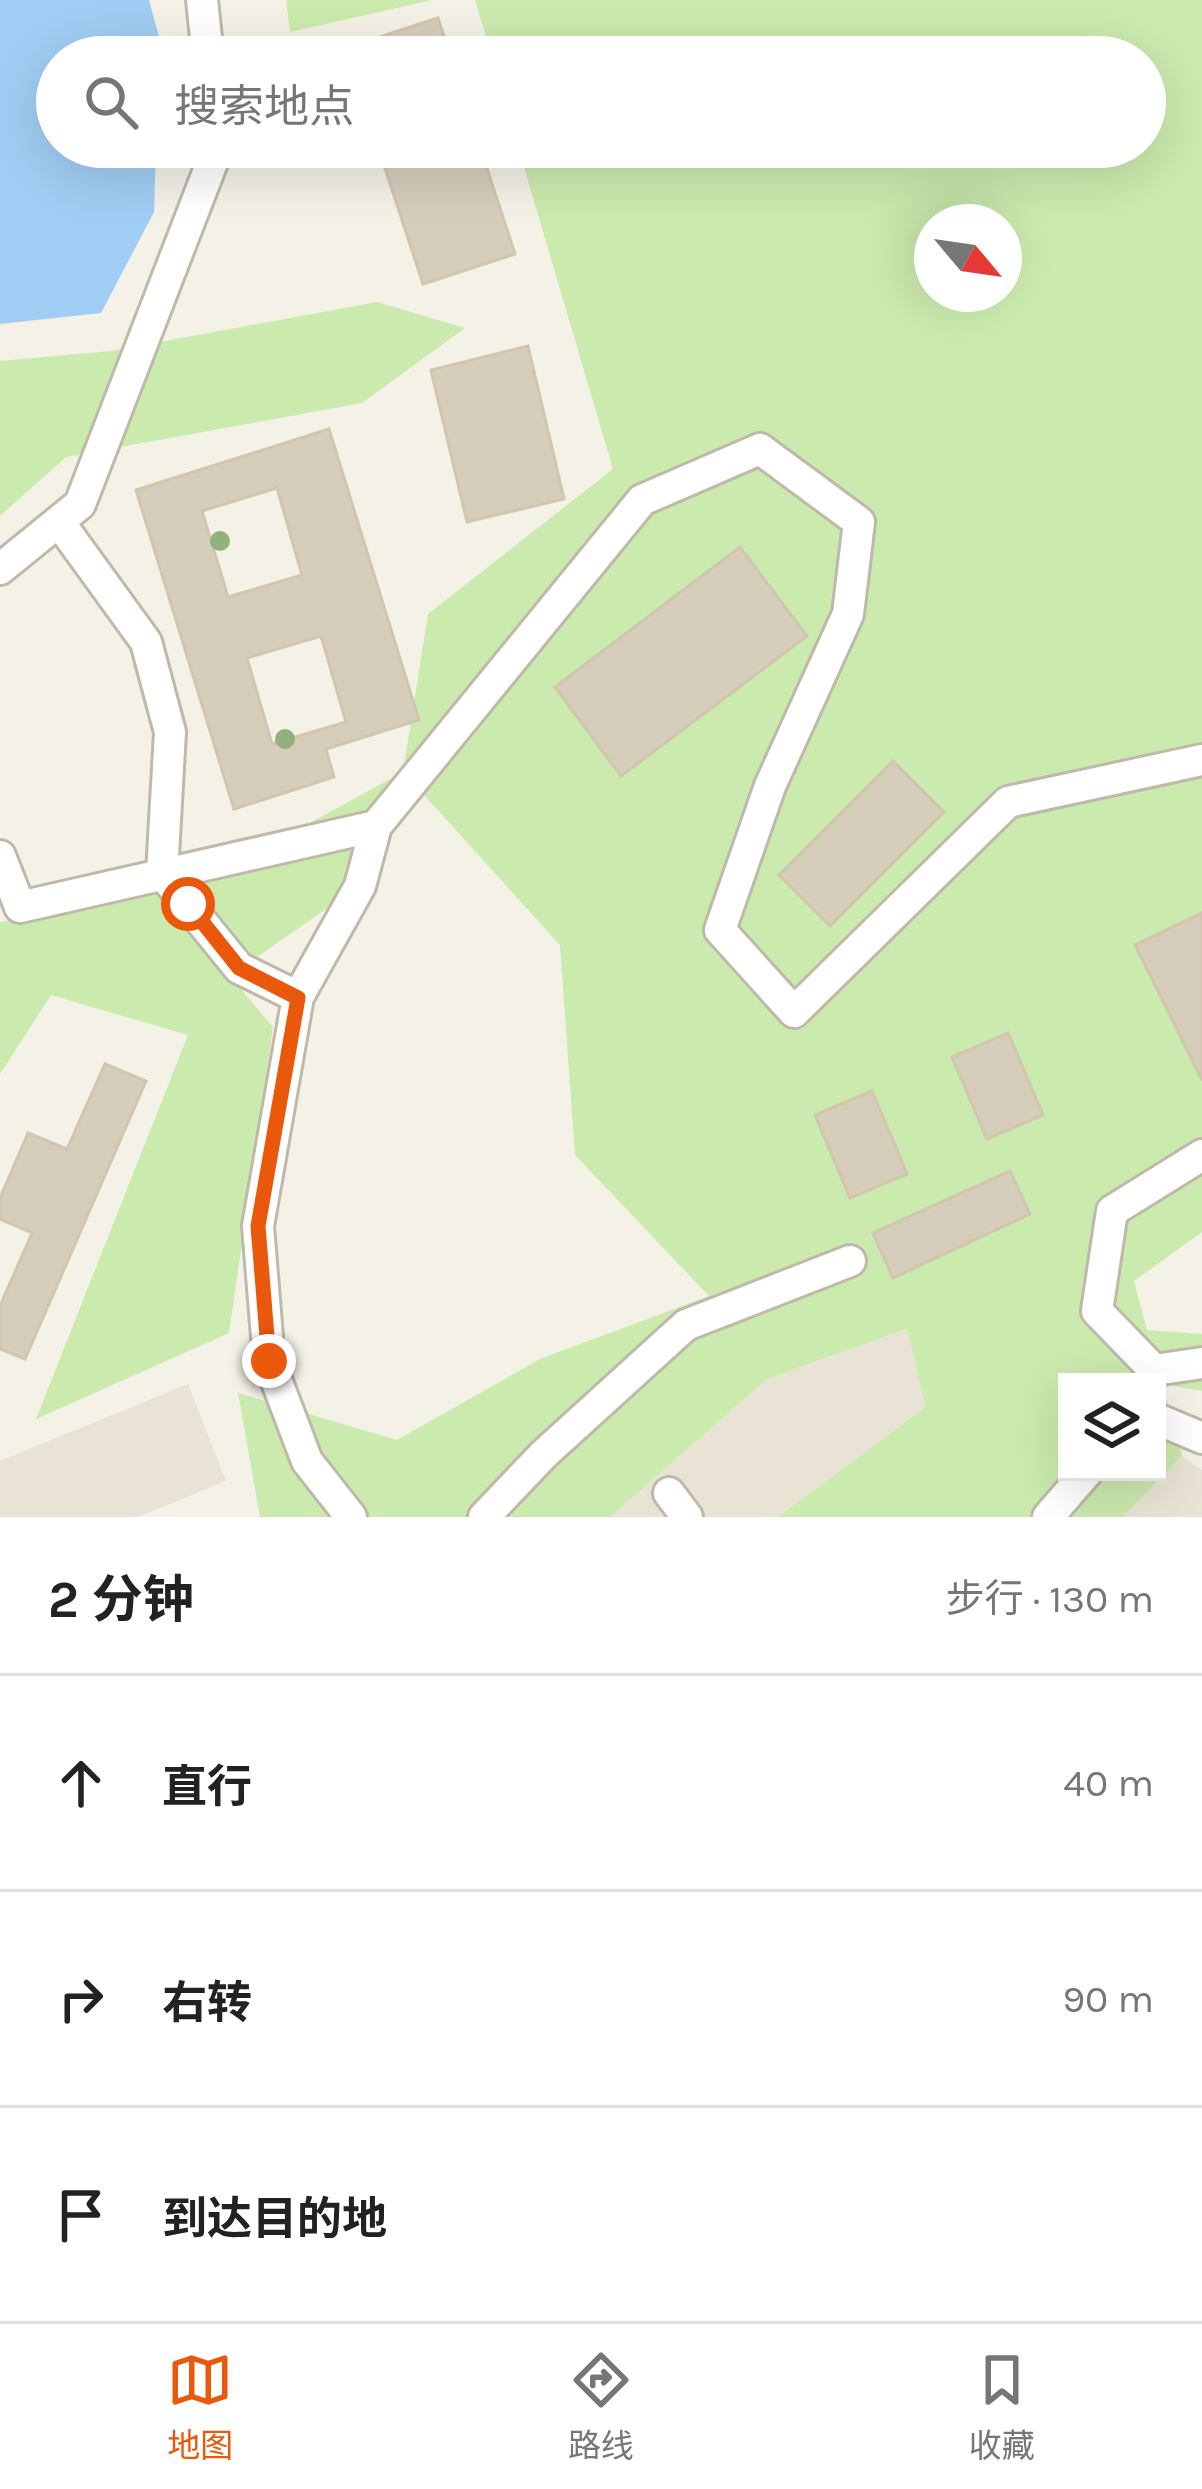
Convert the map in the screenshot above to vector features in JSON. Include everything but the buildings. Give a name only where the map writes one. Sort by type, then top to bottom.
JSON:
[{"type":"lane","points":[[202,0],[206,36]]},
{"type":"lane","points":[[0,569],[80,504],[212,168]]},
{"type":"lane","points":[[351,1517],[307,1461],[269,1361],[258,1226],[298,998],[360,886],[376,826],[642,500],[760,449],[859,521],[848,614],[770,786],[720,930],[794,1012],[1007,802],[1202,760]]},
{"type":"lane","points":[[59,522],[146,642],[170,732],[162,873],[239,968],[298,998]]},
{"type":"lane","points":[[0,856],[20,907],[376,826]]},
{"type":"lane","points":[[1202,1155],[1112,1211],[1097,1311],[1154,1370],[1202,1364]]},
{"type":"lane","points":[[484,1517],[543,1455],[686,1325],[850,1261]]},
{"type":"lane","points":[[1166,1424],[1202,1438]]},
{"type":"lane","points":[[1048,1517],[1079,1481]]},
{"type":"shaded area","points":[[908,1329],[927,1407],[778,1517],[610,1517],[767,1379]]},
{"type":"shaded area","points":[[188,1384],[226,1481],[138,1517],[0,1517],[0,1461]]},
{"type":"shaded area","points":[[1182,1456],[1202,1470],[1202,1517],[1123,1517],[1158,1481],[1166,1481],[1166,1473]]},
{"type":"green space","points":[[286,0],[432,0],[290,32]]},
{"type":"green space","points":[[475,0],[1202,0],[1202,1232],[1134,1281],[1147,1330],[1202,1334],[1202,1391],[1166,1385],[1166,1373],[1058,1373],[1058,1481],[1158,1481],[1123,1517],[778,1517],[926,1407],[907,1329],[767,1379],[610,1517],[260,1517],[238,1393],[397,1440],[540,1359],[709,1296],[575,1155],[560,945],[404,773],[333,904],[230,976],[273,1027],[229,1333],[36,1419],[188,1035],[51,995],[0,1074],[0,922],[200,883],[403,772],[428,614],[613,469],[524,168],[1166,168],[1166,36],[486,36]]},
{"type":"green space","points":[[377,302],[465,328],[362,403],[66,457],[0,516],[0,361],[111,351]]},
{"type":"green space","points":[[1166,1398],[1182,1456],[1166,1473]]},
{"type":"water","points":[[0,0],[149,0],[159,36],[36,36],[36,168],[155,168],[154,212],[101,313],[0,324]]},
{"type":"route","points":[[188,904],[239,968],[298,998],[258,1226],[269,1361]]}]
